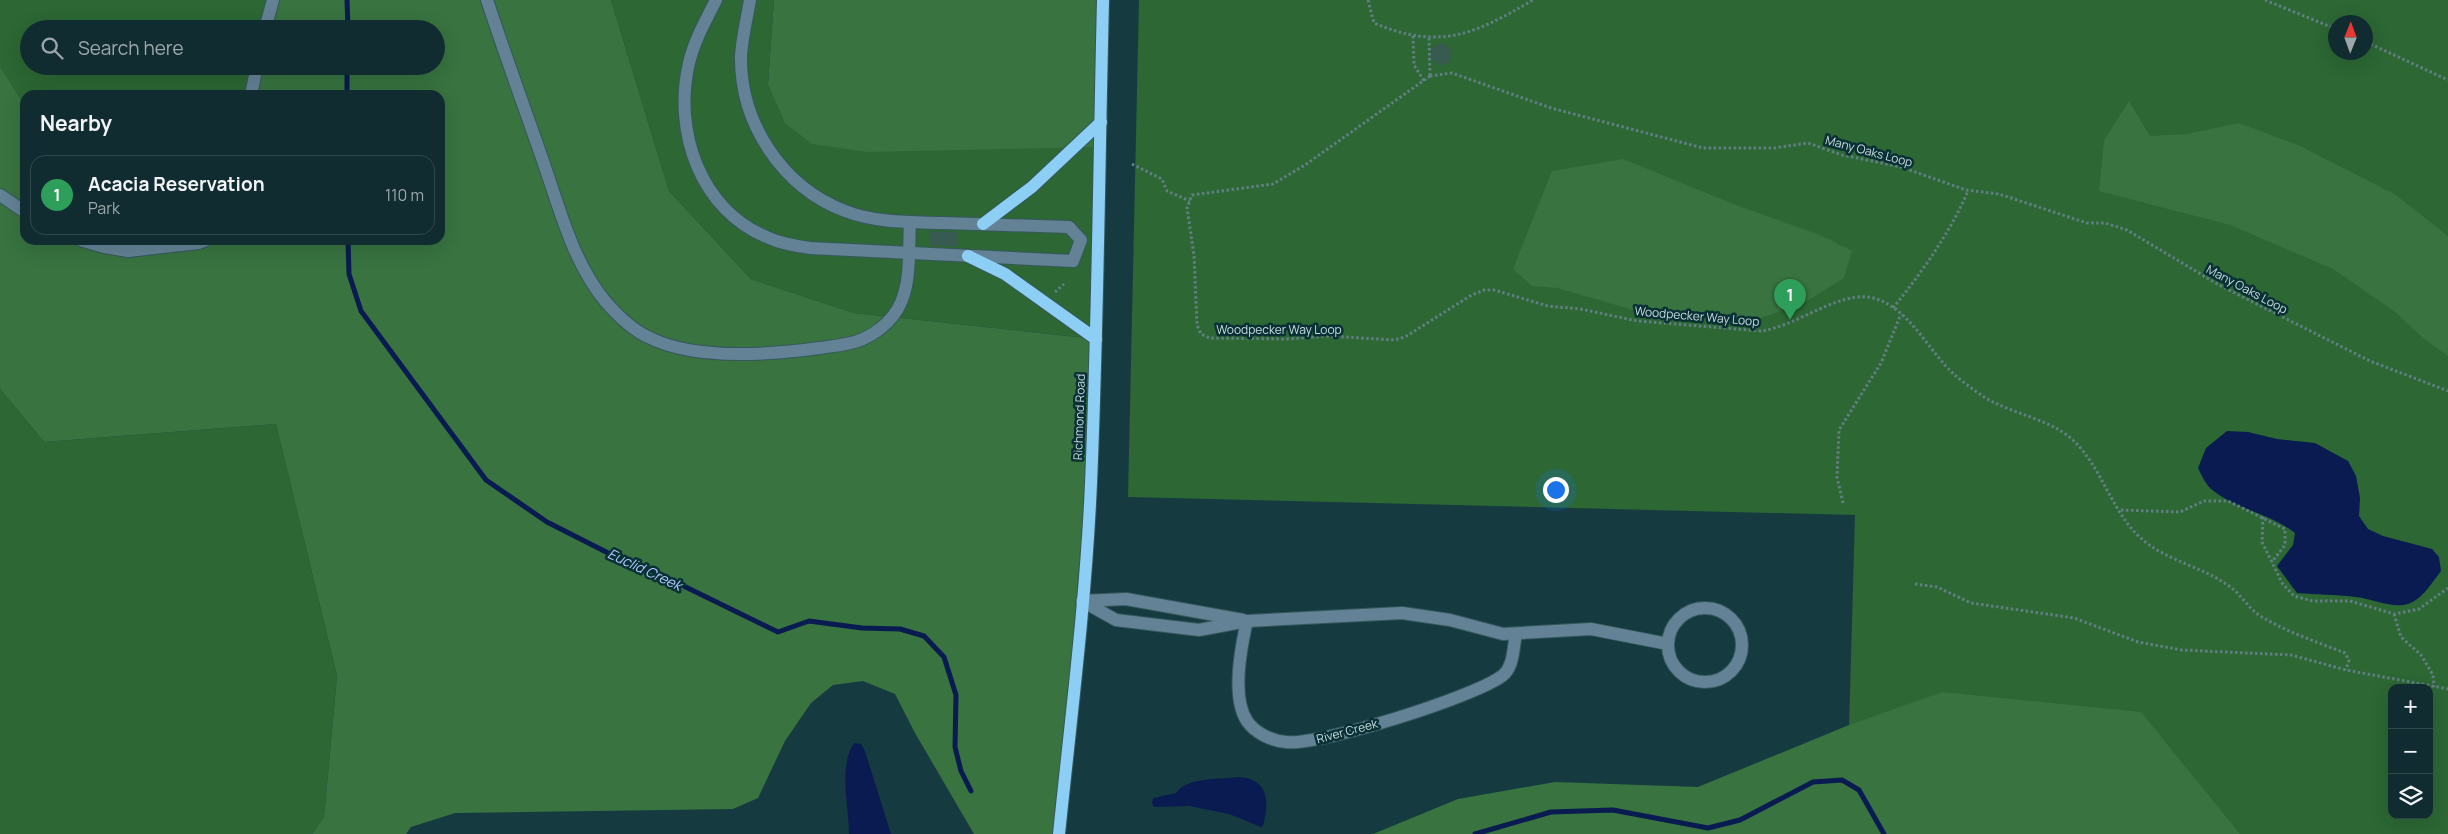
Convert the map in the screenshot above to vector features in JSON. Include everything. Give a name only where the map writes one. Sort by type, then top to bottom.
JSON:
[{"type":"main road","name":"Richmond Road","points":[[1059,834],[1082,601],[1091,484],[1103,0]]},
{"type":"main road","points":[[983,224],[1032,187],[1101,122]]},
{"type":"main road","points":[[968,256],[1005,274],[1096,339]]},
{"type":"street","points":[[267,20],[273,0]]},
{"type":"street","points":[[487,0],[565,226],[582,264],[604,300],[626,323],[648,337],[701,352],[725,353],[799,351],[862,340],[877,332],[893,316],[903,300],[910,222]]},
{"type":"street","points":[[716,0],[699,34],[689,62],[684,105],[690,150],[696,165],[717,199],[732,216],[755,231],[784,243],[810,248],[1073,261],[1081,240],[1068,227],[910,222],[864,216],[845,211],[821,199],[780,165],[764,143],[753,121],[745,98],[741,55],[750,0]]},
{"type":"street","points":[[252,90],[255,75]]},
{"type":"street","points":[[0,194],[20,208]]},
{"type":"street","points":[[97,245],[128,251],[181,245]]},
{"type":"street","points":[[1082,601],[1126,599],[1247,621]]},
{"type":"street","points":[[1082,601],[1116,620],[1199,630],[1247,621],[1402,613],[1450,620],[1504,634],[1592,630],[1668,644]]},
{"type":"street","points":[[1704,608],[1722,612],[1732,619],[1739,630],[1742,642],[1741,654],[1732,669],[1718,679],[1706,682],[1694,680],[1683,675],[1669,656],[1668,644],[1670,632],[1676,621],[1686,613],[1704,608]]},
{"type":"street","name":"River Creek","points":[[1247,621],[1240,655],[1239,677],[1240,698],[1247,721],[1264,736],[1286,742],[1312,741],[1370,725],[1480,689],[1503,675],[1511,663],[1516,634]]},
{"type":"path","points":[[1368,0],[1374,23],[1413,36],[1429,38],[1451,36],[1490,25],[1533,0]]},
{"type":"path","points":[[2265,0],[2328,26]]},
{"type":"path","points":[[1413,36],[1414,65],[1424,81]]},
{"type":"path","points":[[1132,164],[1162,179],[1167,191],[1190,201],[1192,195],[1273,184],[1305,165],[1430,76],[1429,38]]},
{"type":"path","points":[[2373,45],[2448,80]]},
{"type":"path","name":"Many Oaks Loop","points":[[1430,76],[1452,73],[1551,108],[1703,148],[1774,148],[1808,143],[1842,155],[1901,167],[1968,191],[1998,194],[2087,223],[2105,223],[2128,230],[2219,285],[2361,357],[2448,391]]},
{"type":"path","points":[[1894,308],[1918,276],[1959,212],[1968,191]]},
{"type":"path","name":"Woodpecker Way Loop","points":[[1190,201],[1186,208],[1194,256],[1197,325],[1201,334],[1210,338],[1287,339],[1329,336],[1394,340],[1405,337],[1470,296],[1484,290],[1494,290],[1548,306],[1580,308],[1638,321],[1762,331],[1777,329],[1848,299],[1866,296],[1880,299],[1901,314],[1963,380],[1992,401],[2048,426],[2073,440],[2086,456],[2120,510],[2141,538],[2160,554],[2227,584],[2260,616],[2282,628],[2345,653],[2349,660],[2346,670]]},
{"type":"path","points":[[1843,502],[1837,477],[1839,430],[1882,363],[1901,314]]},
{"type":"path","points":[[2120,510],[2180,512],[2204,501],[2228,501],[2285,529],[2285,545],[2272,562]]},
{"type":"path","points":[[2263,517],[2262,542],[2282,583],[2294,596],[2312,601],[2350,601],[2394,614],[2419,609],[2448,588]]},
{"type":"path","points":[[1915,584],[1937,587],[1971,603],[2074,618],[2138,642],[2182,650],[2291,655],[2346,670],[2448,689]]},
{"type":"path","points":[[2394,614],[2401,637],[2421,655],[2433,675],[2434,687]]},
{"type":"green space","points":[[0,0],[273,0],[267,20],[20,20],[20,75],[255,75],[252,90],[20,90],[20,98],[0,66]]},
{"type":"green space","points":[[273,0],[611,0],[669,191],[751,279],[854,313],[1096,339],[1091,484],[1059,834],[974,834],[915,733],[895,694],[863,681],[833,685],[811,703],[785,741],[758,798],[733,809],[455,813],[411,827],[406,834],[312,834],[324,817],[337,676],[276,424],[44,442],[0,389],[0,66],[20,98],[20,245],[445,245],[445,90],[252,90],[255,75],[445,75],[445,20],[267,20]]},
{"type":"green space","points":[[611,0],[774,0],[768,84],[1073,147],[1101,147],[1096,339],[854,313],[751,279],[669,191]]},
{"type":"green space","points":[[774,0],[1103,0],[1101,147],[867,152],[812,144],[785,123],[768,84]]},
{"type":"green space","points":[[1139,0],[2448,0],[2448,834],[1846,834],[1855,515],[1128,497]]},
{"type":"green space","points":[[2129,101],[2150,136],[2187,134],[2239,123],[2300,146],[2396,195],[2448,236],[2448,356],[2423,338],[2394,311],[2333,269],[2230,225],[2099,191],[2104,140]]},
{"type":"green space","points":[[1623,159],[1736,205],[1820,235],[1852,251],[1844,278],[1804,303],[1760,318],[1633,310],[1557,288],[1532,286],[1513,269],[1552,171]]},
{"type":"green space","points":[[0,389],[44,442],[276,424],[337,676],[324,817],[312,834],[0,834]]},
{"type":"green space","points":[[1942,692],[2141,712],[2240,834],[1373,834],[1458,799],[1555,782],[1698,787],[1849,725]]},
{"type":"water","points":[[2227,431],[2248,432],[2277,439],[2315,443],[2348,461],[2356,476],[2360,498],[2359,516],[2368,529],[2383,536],[2432,549],[2439,557],[2441,571],[2418,599],[2402,605],[2348,596],[2297,593],[2277,566],[2293,545],[2295,533],[2274,520],[2219,495],[2208,486],[2198,468],[2206,448]]},
{"type":"water","points":[[854,743],[861,744],[865,751],[891,834],[849,834],[845,775],[846,763]]},
{"type":"water","points":[[1238,777],[1248,778],[1256,782],[1264,792],[1266,808],[1263,826],[1261,827],[1229,814],[1189,806],[1154,807],[1152,803],[1153,798],[1176,793],[1188,784],[1196,781]]},
{"type":"building","points":[[1442,43],[1451,49],[1450,62],[1440,66],[1430,59],[1432,47]]},
{"type":"building","points":[[929,231],[958,232],[958,247],[929,245]]},
{"type":"waterway","name":"Euclid Creek","points":[[347,0],[348,20]]},
{"type":"waterway","name":"Euclid Creek","points":[[347,75],[347,90]]},
{"type":"waterway","name":"Euclid Creek","points":[[348,245],[349,274],[361,311],[486,480],[547,522],[620,559],[655,572],[778,632],[809,621],[862,628],[900,629],[924,636],[944,657],[956,695],[955,747],[961,771],[971,791]]},
{"type":"waterway","name":"Euclid Creek","points":[[1475,834],[1551,812],[1613,810],[1708,828],[1740,820],[1813,782],[1842,780],[1859,790],[1884,834]]},
{"type":"place","name":"Acacia Reservation","points":[[1790,320]]}]
